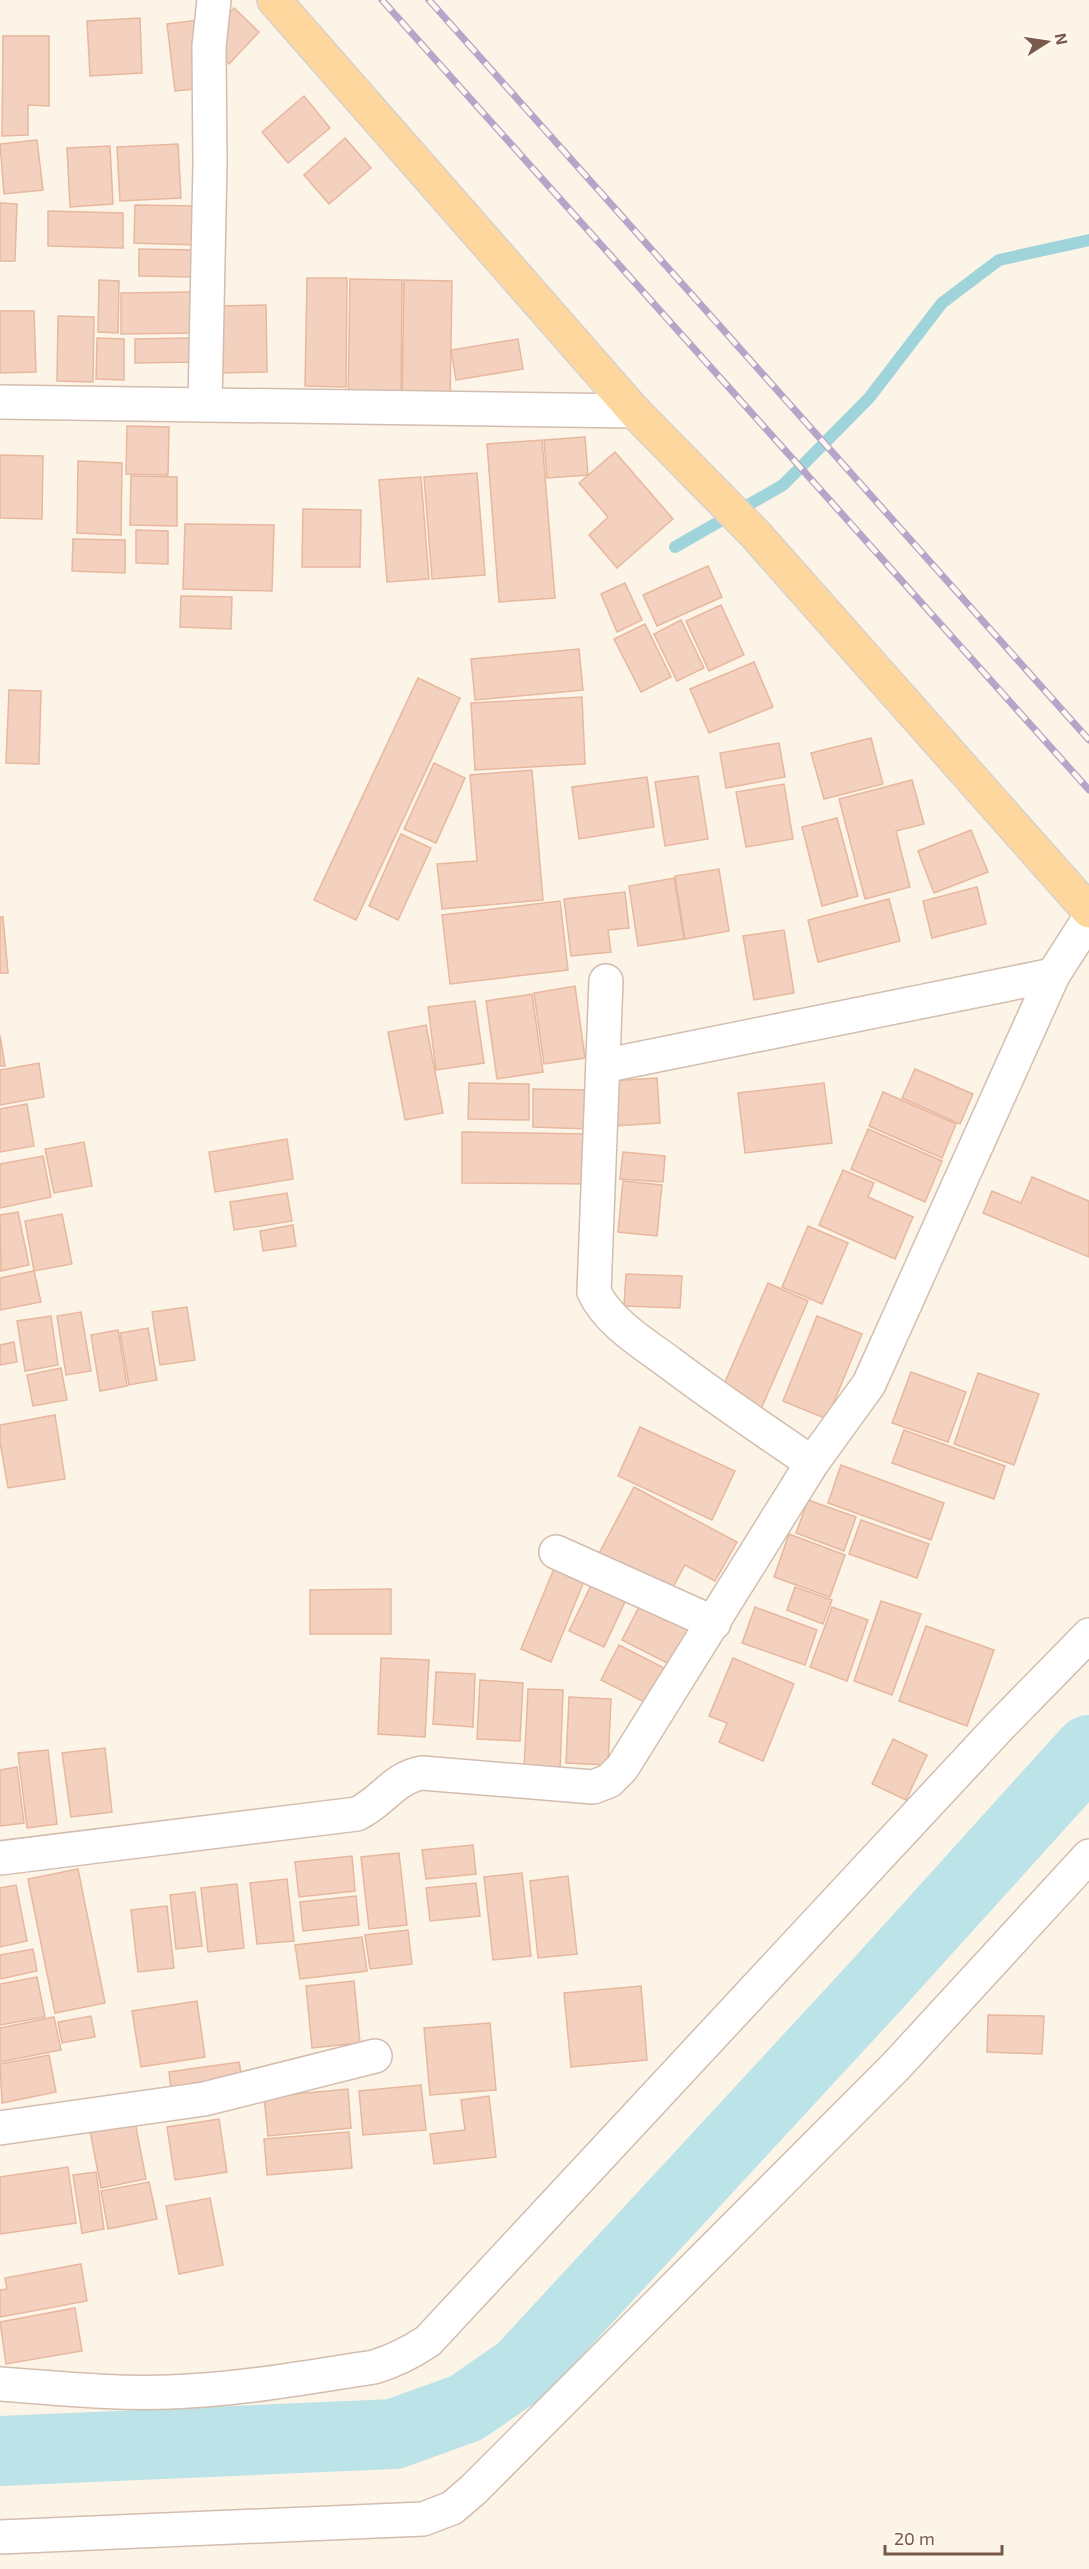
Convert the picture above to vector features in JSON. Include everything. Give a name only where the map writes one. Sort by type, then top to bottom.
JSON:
[{"type":"main road","points":[[274,0],[634,411],[756,535],[1089,911]]},
{"type":"street","points":[[205,405],[210,164],[209,46],[214,0]]},
{"type":"street","points":[[0,402],[634,411]]},
{"type":"street","points":[[0,1858],[357,1814],[368,1810],[402,1780],[422,1773],[593,1787],[609,1781],[622,1768],[812,1463],[869,1384],[1053,975],[1089,919]]},
{"type":"street","points":[[603,1066],[1053,975]]},
{"type":"street","points":[[606,981],[594,1292],[598,1301],[624,1329],[812,1463]]},
{"type":"street","points":[[556,1552],[714,1623]]},
{"type":"street","points":[[0,2384],[104,2392],[170,2392],[224,2388],[374,2367],[396,2361],[413,2352],[428,2341],[991,1736],[1089,1635]]},
{"type":"street","points":[[0,2537],[423,2519],[452,2508],[473,2490],[897,2065],[1089,1856]]},
{"type":"street","points":[[0,2128],[204,2099],[375,2056]]},
{"type":"building","points":[[234,8],[259,32],[229,64],[217,52],[226,42],[213,30]]},
{"type":"building","points":[[140,18],[142,73],[90,76],[87,21]]},
{"type":"building","points":[[199,20],[206,88],[175,91],[167,24]]},
{"type":"building","points":[[3,36],[49,36],[49,106],[28,105],[28,135],[2,136]]},
{"type":"building","points":[[304,96],[330,128],[288,163],[262,132]]},
{"type":"building","points":[[345,138],[371,168],[329,204],[304,175]]},
{"type":"building","points":[[37,140],[43,190],[4,194],[0,144]]},
{"type":"building","points":[[178,144],[181,198],[120,201],[117,147]]},
{"type":"building","points":[[110,146],[113,204],[70,207],[67,148]]},
{"type":"building","points":[[0,203],[17,204],[15,261],[0,261]]},
{"type":"building","points":[[135,205],[196,206],[195,245],[134,243]]},
{"type":"building","points":[[48,211],[123,213],[123,248],[48,246]]},
{"type":"building","points":[[139,249],[193,250],[193,277],[139,276]]},
{"type":"building","points":[[307,278],[347,278],[346,387],[305,386]]},
{"type":"building","points":[[350,279],[402,280],[401,406],[348,405]]},
{"type":"building","points":[[99,280],[119,281],[118,333],[98,332]]},
{"type":"building","points":[[404,280],[452,281],[450,404],[402,404]]},
{"type":"building","points":[[194,292],[195,333],[121,334],[121,293]]},
{"type":"building","points":[[266,305],[267,372],[220,373],[219,306]]},
{"type":"building","points":[[0,311],[34,311],[36,372],[0,373]]},
{"type":"building","points":[[58,316],[94,317],[93,382],[57,381]]},
{"type":"building","points":[[97,338],[124,339],[124,380],[96,379]]},
{"type":"building","points":[[192,338],[193,362],[135,363],[135,339]]},
{"type":"building","points":[[518,339],[523,369],[456,380],[451,350]]},
{"type":"building","points":[[127,426],[169,427],[168,475],[126,474]]},
{"type":"building","points":[[585,437],[588,475],[547,478],[544,440]]},
{"type":"building","points":[[542,440],[555,598],[499,602],[487,444]]},
{"type":"building","points":[[615,452],[673,519],[617,568],[589,535],[608,517],[579,483]]},
{"type":"building","points":[[0,455],[43,456],[42,519],[0,518]]},
{"type":"building","points":[[78,461],[122,463],[121,535],[77,533]]},
{"type":"building","points":[[477,473],[485,575],[432,579],[424,477]]},
{"type":"building","points":[[131,476],[177,477],[177,526],[130,525]]},
{"type":"building","points":[[421,477],[429,579],[387,582],[379,480]]},
{"type":"building","points":[[303,509],[361,510],[360,567],[302,567]]},
{"type":"building","points":[[185,524],[274,525],[272,591],[183,589]]},
{"type":"building","points":[[136,530],[168,531],[168,564],[136,563]]},
{"type":"building","points":[[73,539],[125,540],[125,573],[72,571]]},
{"type":"building","points":[[708,566],[722,597],[657,626],[643,595]]},
{"type":"building","points":[[625,583],[642,620],[617,632],[601,594]]},
{"type":"building","points":[[181,596],[232,597],[231,629],[180,627]]},
{"type":"building","points":[[721,605],[744,655],[709,671],[686,621]]},
{"type":"building","points":[[681,620],[704,668],[677,681],[654,634]]},
{"type":"building","points":[[645,624],[671,677],[641,692],[614,639]]},
{"type":"building","points":[[579,649],[583,690],[475,700],[471,659]]},
{"type":"building","points":[[754,662],[773,707],[709,733],[690,689]]},
{"type":"building","points":[[418,678],[460,698],[356,920],[314,900]]},
{"type":"building","points":[[9,690],[41,691],[39,764],[6,763]]},
{"type":"building","points":[[582,697],[585,764],[475,770],[471,703]]},
{"type":"building","points":[[871,738],[883,784],[824,799],[811,753]]},
{"type":"building","points":[[779,743],[785,777],[726,788],[720,753]]},
{"type":"building","points":[[434,763],[465,778],[436,843],[404,829]]},
{"type":"building","points":[[532,770],[543,900],[442,909],[437,864],[477,861],[470,775]]},
{"type":"building","points":[[698,776],[708,839],[665,846],[655,782]]},
{"type":"building","points":[[647,777],[654,827],[579,839],[572,787]]},
{"type":"building","points":[[912,780],[924,824],[896,831],[910,887],[865,899],[839,799]]},
{"type":"building","points":[[784,784],[793,839],[746,847],[736,792]]},
{"type":"building","points":[[837,818],[858,896],[822,906],[802,827]]},
{"type":"building","points":[[971,830],[988,872],[934,893],[918,851]]},
{"type":"building","points":[[401,834],[431,848],[398,920],[369,906]]},
{"type":"building","points":[[719,869],[729,931],[685,939],[675,876]]},
{"type":"building","points":[[674,878],[684,939],[638,946],[629,886]]},
{"type":"building","points":[[977,887],[986,924],[932,938],[923,901]]},
{"type":"building","points":[[625,892],[629,928],[608,930],[611,952],[571,956],[564,899]]},
{"type":"building","points":[[889,899],[900,941],[818,962],[808,920]]},
{"type":"building","points":[[560,901],[568,970],[450,984],[442,915]]},
{"type":"building","points":[[0,917],[3,917],[8,973],[0,973]]},
{"type":"building","points":[[784,930],[794,993],[754,1000],[743,936]]},
{"type":"building","points":[[575,986],[585,1058],[544,1064],[534,993]]},
{"type":"building","points":[[532,994],[543,1072],[497,1079],[486,1001]]},
{"type":"building","points":[[475,1001],[484,1063],[436,1070],[428,1007]]},
{"type":"building","points":[[426,1025],[443,1113],[405,1120],[388,1032]]},
{"type":"building","points":[[0,1035],[5,1066],[0,1066]]},
{"type":"building","points":[[39,1063],[44,1097],[0,1105],[0,1070]]},
{"type":"building","points":[[915,1069],[973,1094],[960,1124],[902,1098]]},
{"type":"building","points":[[657,1078],[660,1123],[613,1126],[610,1081]]},
{"type":"building","points":[[469,1083],[529,1084],[529,1120],[468,1119]]},
{"type":"building","points":[[824,1083],[832,1143],[745,1153],[738,1093]]},
{"type":"building","points":[[533,1089],[589,1090],[589,1129],[533,1127]]},
{"type":"building","points":[[883,1092],[956,1124],[942,1158],[869,1126]]},
{"type":"building","points":[[27,1104],[34,1146],[0,1152],[0,1109]]},
{"type":"building","points":[[868,1129],[942,1161],[925,1202],[851,1169]]},
{"type":"building","points":[[462,1132],[593,1134],[593,1184],[462,1183]]},
{"type":"building","points":[[287,1139],[293,1179],[215,1192],[209,1152]]},
{"type":"building","points":[[84,1142],[92,1186],[54,1193],[45,1149]]},
{"type":"building","points":[[623,1152],[665,1156],[663,1182],[620,1179]]},
{"type":"building","points":[[43,1156],[51,1197],[0,1208],[0,1164]]},
{"type":"building","points":[[843,1170],[874,1183],[868,1197],[913,1217],[895,1259],[819,1225]]},
{"type":"building","points":[[1032,1177],[1089,1201],[1089,1257],[983,1213],[992,1191],[1021,1203]]},
{"type":"building","points":[[623,1181],[662,1185],[657,1236],[618,1232]]},
{"type":"building","points":[[287,1193],[292,1221],[234,1230],[230,1202]]},
{"type":"building","points":[[18,1212],[29,1265],[1,1271],[0,1215]]},
{"type":"building","points":[[62,1214],[72,1264],[34,1271],[25,1221]]},
{"type":"building","points":[[293,1225],[296,1246],[263,1251],[260,1231]]},
{"type":"building","points":[[808,1226],[848,1243],[822,1304],[782,1287]]},
{"type":"building","points":[[34,1271],[41,1302],[0,1310],[0,1278]]},
{"type":"building","points":[[626,1274],[682,1276],[680,1308],[624,1306]]},
{"type":"building","points":[[768,1283],[808,1301],[761,1409],[721,1391]]},
{"type":"building","points":[[187,1307],[195,1360],[160,1365],[152,1312]]},
{"type":"building","points":[[81,1312],[91,1371],[66,1375],[57,1316]]},
{"type":"building","points":[[51,1316],[58,1365],[25,1371],[17,1321]]},
{"type":"building","points":[[817,1316],[862,1334],[827,1419],[783,1401]]},
{"type":"building","points":[[148,1328],[157,1380],[129,1385],[120,1333]]},
{"type":"building","points":[[118,1330],[127,1386],[100,1391],[91,1335]]},
{"type":"building","points":[[14,1342],[17,1362],[0,1365],[0,1345]]},
{"type":"building","points":[[61,1368],[67,1400],[33,1406],[27,1375]]},
{"type":"building","points":[[911,1372],[966,1392],[948,1442],[892,1423]]},
{"type":"building","points":[[978,1373],[1039,1394],[1014,1465],[954,1444]]},
{"type":"building","points":[[55,1415],[65,1479],[8,1488],[0,1442],[0,1425]]},
{"type":"building","points":[[640,1427],[735,1471],[712,1520],[618,1476]]},
{"type":"building","points":[[904,1430],[1005,1466],[994,1499],[892,1463]]},
{"type":"building","points":[[841,1465],[944,1503],[931,1540],[828,1503]]},
{"type":"building","points":[[634,1487],[737,1542],[715,1581],[685,1565],[667,1598],[596,1559]]},
{"type":"building","points":[[808,1500],[856,1517],[844,1551],[796,1533]]},
{"type":"building","points":[[861,1520],[929,1544],[917,1578],[849,1554]]},
{"type":"building","points":[[789,1534],[845,1555],[830,1597],[774,1577]]},
{"type":"building","points":[[555,1566],[585,1579],[551,1662],[521,1649]]},
{"type":"building","points":[[595,1577],[629,1593],[604,1647],[569,1631]]},
{"type":"building","points":[[795,1587],[832,1600],[823,1624],[787,1610]]},
{"type":"building","points":[[391,1589],[391,1634],[310,1634],[310,1590]]},
{"type":"building","points":[[881,1601],[921,1614],[892,1695],[854,1681]]},
{"type":"building","points":[[641,1603],[693,1629],[673,1666],[622,1640]]},
{"type":"building","points":[[755,1607],[817,1630],[805,1665],[742,1643]]},
{"type":"building","points":[[832,1607],[868,1620],[847,1681],[810,1667]]},
{"type":"building","points":[[926,1626],[994,1650],[967,1726],[899,1701]]},
{"type":"building","points":[[619,1645],[670,1671],[652,1706],[601,1680]]},
{"type":"building","points":[[381,1658],[429,1660],[425,1737],[378,1734]]},
{"type":"building","points":[[733,1658],[794,1684],[763,1761],[719,1742],[727,1723],[709,1716]]},
{"type":"building","points":[[436,1672],[475,1674],[473,1727],[433,1724]]},
{"type":"building","points":[[480,1680],[523,1683],[520,1741],[477,1739]]},
{"type":"building","points":[[528,1689],[563,1690],[560,1772],[524,1770]]},
{"type":"building","points":[[569,1697],[611,1699],[608,1765],[566,1763]]},
{"type":"building","points":[[893,1739],[927,1755],[906,1800],[872,1784]]},
{"type":"building","points":[[105,1748],[112,1812],[71,1817],[62,1753]]},
{"type":"building","points":[[48,1750],[57,1824],[27,1828],[18,1753]]},
{"type":"building","points":[[17,1767],[24,1823],[0,1826],[0,1770]]},
{"type":"building","points":[[473,1845],[476,1874],[426,1879],[422,1850]]},
{"type":"building","points":[[399,1853],[407,1925],[369,1929],[361,1857]]},
{"type":"building","points":[[352,1856],[355,1891],[299,1897],[295,1862]]},
{"type":"building","points":[[78,1869],[105,2003],[55,2013],[28,1879]]},
{"type":"building","points":[[522,1873],[531,1956],[493,1960],[484,1877]]},
{"type":"building","points":[[568,1876],[577,1954],[538,1958],[530,1881]]},
{"type":"building","points":[[287,1879],[294,1941],[257,1944],[250,1883]]},
{"type":"building","points":[[476,1883],[480,1916],[430,1921],[426,1888]]},
{"type":"building","points":[[237,1884],[244,1948],[208,1952],[201,1888]]},
{"type":"building","points":[[16,1885],[27,1941],[0,1947],[0,1888]]},
{"type":"building","points":[[195,1892],[202,1946],[176,1949],[170,1895]]},
{"type":"building","points":[[356,1896],[359,1925],[303,1931],[300,1902]]},
{"type":"building","points":[[167,1906],[174,1968],[138,1972],[131,1910]]},
{"type":"building","points":[[408,1930],[412,1964],[370,1969],[365,1935]]},
{"type":"building","points":[[362,1937],[367,1971],[300,1979],[295,1945]]},
{"type":"building","points":[[33,1949],[37,1971],[0,1979],[0,1955]]},
{"type":"building","points":[[37,1977],[45,2017],[0,2025],[0,1984]]},
{"type":"building","points":[[354,1981],[360,2043],[312,2048],[306,1986]]},
{"type":"building","points":[[641,1986],[647,2060],[571,2067],[564,1993]]},
{"type":"building","points":[[197,2001],[205,2057],[141,2067],[132,2011]]},
{"type":"building","points":[[988,2015],[1044,2016],[1042,2054],[987,2052]]},
{"type":"building","points":[[91,2016],[95,2037],[62,2043],[58,2022]]},
{"type":"building","points":[[54,2017],[61,2050],[0,2062],[0,2028]]},
{"type":"building","points":[[490,2023],[496,2090],[430,2095],[424,2028]]},
{"type":"building","points":[[49,2055],[56,2092],[2,2103],[0,2064]]},
{"type":"building","points":[[239,2062],[244,2087],[172,2097],[169,2072]]},
{"type":"building","points":[[421,2085],[426,2130],[363,2135],[359,2091]]},
{"type":"building","points":[[348,2089],[351,2128],[268,2136],[264,2097]]},
{"type":"building","points":[[489,2096],[496,2157],[434,2164],[430,2134],[465,2130],[461,2100]]},
{"type":"building","points":[[219,2119],[227,2172],[175,2180],[167,2127]]},
{"type":"building","points":[[135,2122],[146,2179],[101,2188],[90,2131]]},
{"type":"building","points":[[349,2132],[352,2168],[267,2175],[264,2139]]},
{"type":"building","points":[[68,2167],[76,2223],[0,2234],[0,2177]]},
{"type":"building","points":[[96,2172],[104,2229],[82,2233],[73,2175]]},
{"type":"building","points":[[149,2182],[157,2219],[108,2229],[101,2191]]},
{"type":"building","points":[[210,2198],[223,2265],[179,2274],[166,2206]]},
{"type":"building","points":[[81,2264],[87,2301],[0,2317],[0,2290],[7,2289],[5,2278]]},
{"type":"building","points":[[75,2308],[82,2351],[6,2364],[0,2322]]},
{"type":"waterway","points":[[675,547],[783,485],[869,398],[942,303],[999,260],[1089,240]]},
{"type":"waterway","points":[[0,2451],[394,2434],[466,2408],[521,2370],[873,1989],[1089,1750]]},
{"type":"railway","points":[[382,0],[1089,790]]},
{"type":"railway","points":[[429,0],[1089,740]]}]
